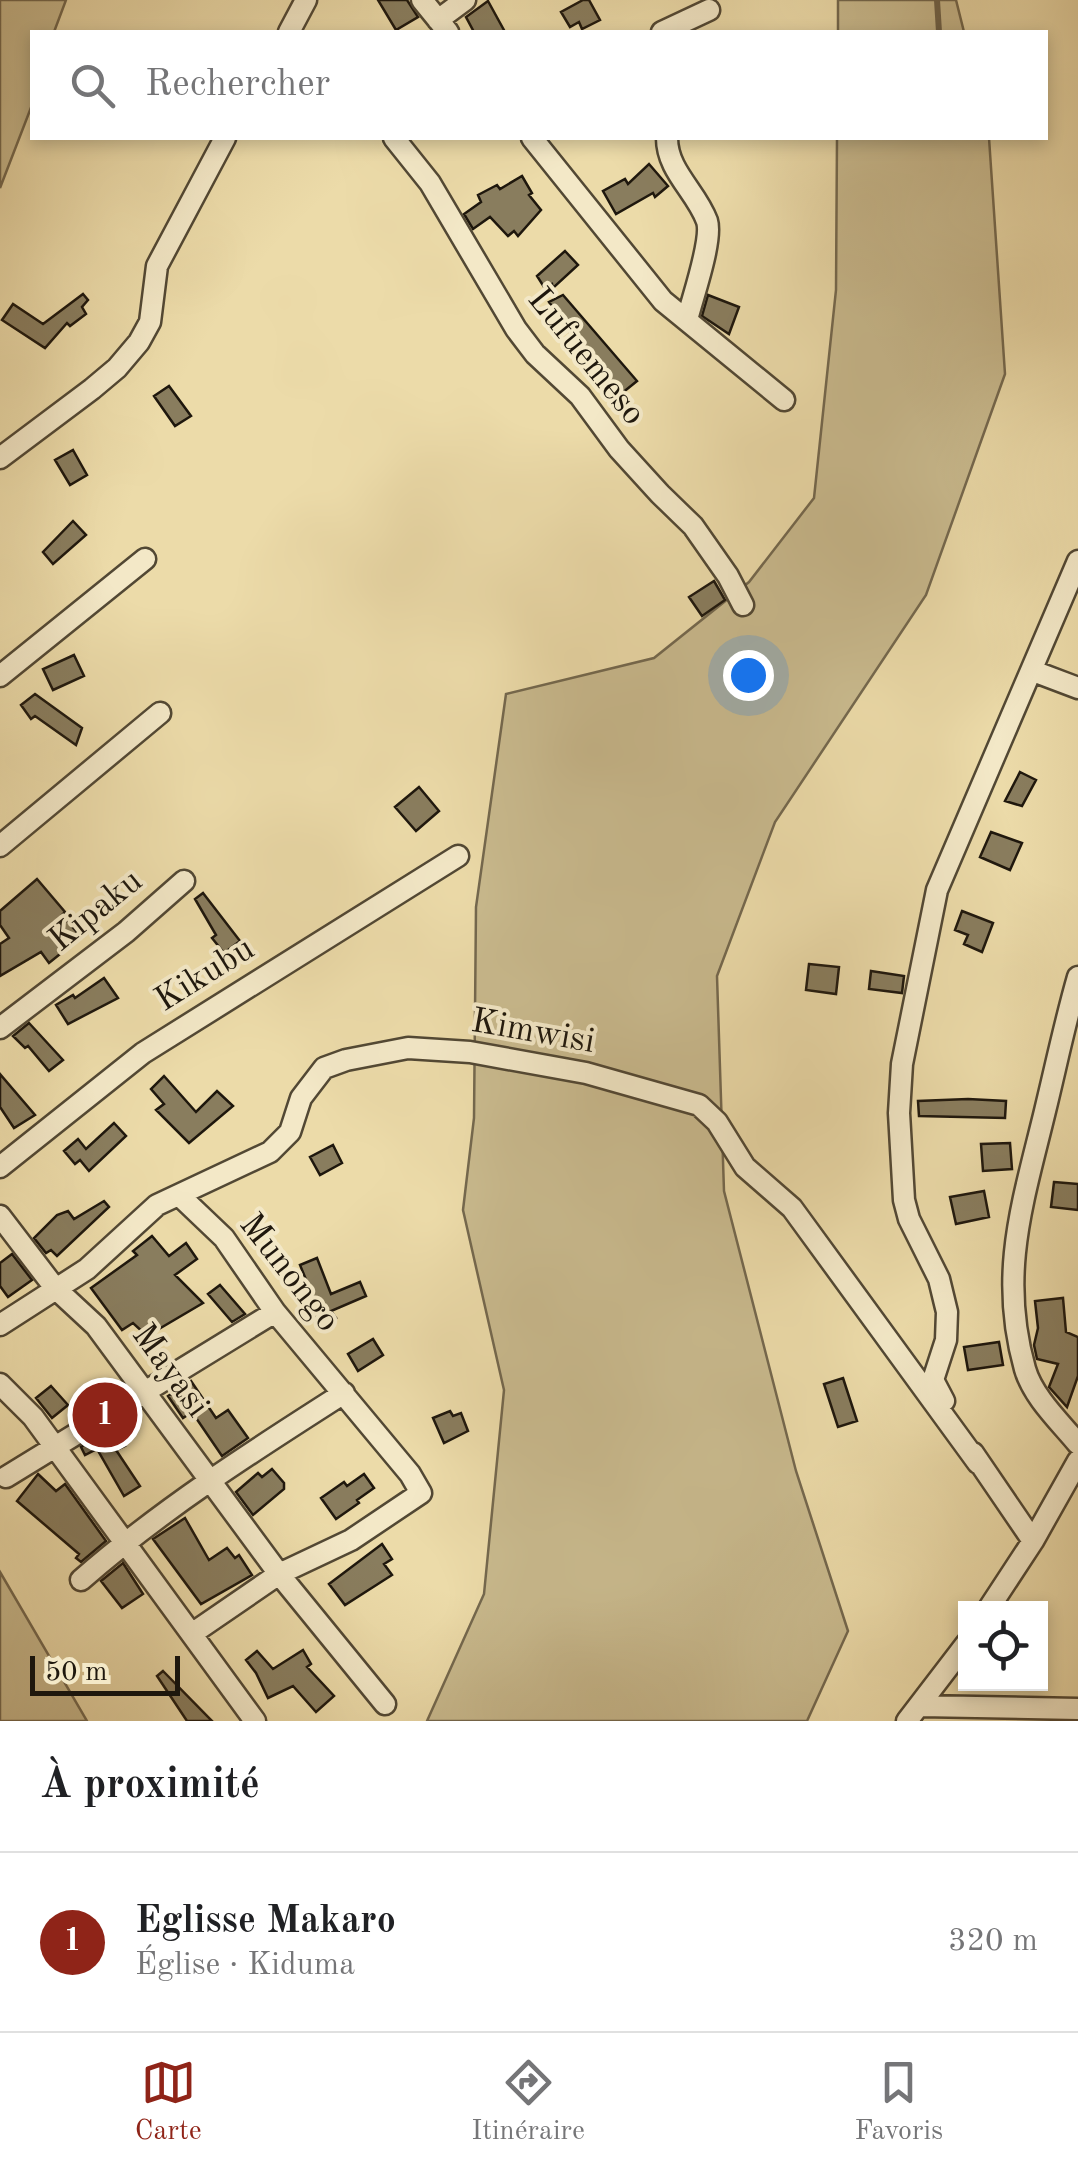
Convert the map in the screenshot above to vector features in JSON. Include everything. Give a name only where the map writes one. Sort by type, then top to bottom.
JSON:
[{"type":"street","points":[[422,0],[443,26],[465,0]]},
{"type":"street","points":[[666,30],[710,5]]},
{"type":"street","points":[[702,30],[710,5]]},
{"type":"street","points":[[0,458],[92,389],[139,342],[150,322],[157,266],[224,140]]},
{"type":"street","name":"Lufuemeso","points":[[396,140],[436,192],[516,329],[535,354],[580,396],[619,449],[693,526],[728,576],[743,606]]},
{"type":"street","points":[[534,140],[654,292],[784,400]]},
{"type":"street","points":[[667,140],[667,150],[677,171],[707,222],[706,243],[687,320]]},
{"type":"street","points":[[0,676],[146,559]]},
{"type":"street","points":[[1033,1541],[978,1463],[932,1380],[946,1340],[947,1312],[940,1279],[909,1220],[904,1200],[899,1113],[901,1080],[932,906],[1078,561]]},
{"type":"street","points":[[1032,671],[1078,688]]},
{"type":"street","points":[[0,846],[160,714]]},
{"type":"street","name":"Kikubu","points":[[0,1167],[143,1052],[458,856]]},
{"type":"street","name":"Kipaku","points":[[0,1028],[126,932],[184,881]]},
{"type":"street","points":[[1078,977],[1024,1183],[1013,1257],[1025,1369],[1032,1386],[1078,1444]]},
{"type":"street","name":"Kimwisi","points":[[0,1325],[87,1269],[158,1206],[270,1152],[290,1132],[301,1098],[324,1068],[408,1048],[470,1052],[586,1073],[699,1105],[717,1122],[745,1167],[792,1208],[978,1463]]},
{"type":"street","name":"Munongo","points":[[181,1197],[224,1238],[275,1312],[421,1492],[350,1540],[278,1574]]},
{"type":"street","name":"Mayasi","points":[[0,1216],[56,1288],[96,1326],[278,1574],[385,1704]]},
{"type":"street","points":[[6,1477],[275,1312]]},
{"type":"street","points":[[0,1384],[33,1417],[255,1721]]},
{"type":"street","points":[[80,1580],[124,1542],[210,1480],[344,1393]]},
{"type":"street","points":[[994,1601],[1078,1461]]},
{"type":"street","points":[[193,1634],[278,1574]]},
{"type":"street","points":[[914,1713],[958,1655]]},
{"type":"street","points":[[914,1713],[1078,1709]]},
{"type":"shaded area","points":[[0,0],[66,0],[55,30],[30,30],[30,110],[0,188]]},
{"type":"shaded area","points":[[838,0],[956,0],[964,30],[838,30]]},
{"type":"shaded area","points":[[837,140],[989,140],[1005,374],[926,595],[775,822],[717,976],[724,1191],[796,1471],[848,1631],[807,1721],[427,1721],[484,1594],[504,1390],[463,1210],[474,1118],[476,907],[506,694],[654,658],[749,582],[814,498],[836,290]]},
{"type":"shaded area","points":[[0,1572],[87,1721],[0,1721]]},
{"type":"building","points":[[378,0],[407,0],[418,17],[396,30]]},
{"type":"building","points":[[589,0],[600,20],[582,29],[579,22],[570,27],[561,12]]},
{"type":"building","points":[[488,1],[504,30],[473,30],[466,17]]},
{"type":"building","points":[[649,164],[668,186],[655,197],[653,193],[616,214],[603,191],[625,179],[628,184]]},
{"type":"building","points":[[522,176],[532,193],[529,195],[541,210],[518,236],[514,231],[508,236],[490,217],[473,229],[464,214],[481,202],[478,195],[497,185],[500,189]]},
{"type":"building","points":[[565,251],[578,265],[553,288],[552,284],[544,287],[537,276]]},
{"type":"building","points":[[83,294],[88,300],[82,307],[86,314],[70,326],[67,323],[45,348],[2,320],[13,304],[43,324]]},
{"type":"building","points":[[563,295],[637,381],[616,398],[570,340],[573,337],[549,302]]},
{"type":"building","points":[[708,295],[739,307],[729,334],[702,316]]},
{"type":"building","points":[[169,386],[191,416],[175,426],[154,396]]},
{"type":"building","points":[[73,450],[87,475],[70,485],[55,460]]},
{"type":"building","points":[[73,521],[86,535],[53,564],[43,552]]},
{"type":"building","points":[[714,581],[725,600],[702,616],[689,597]]},
{"type":"building","points":[[74,655],[84,676],[53,690],[43,669]]},
{"type":"building","points":[[35,694],[82,728],[76,745],[35,716],[31,719],[21,705]]},
{"type":"building","points":[[1020,772],[1036,780],[1022,806],[1005,801]]},
{"type":"building","points":[[419,787],[439,811],[416,831],[395,807]]},
{"type":"building","points":[[991,832],[1022,843],[1010,870],[980,857]]},
{"type":"building","points":[[37,879],[81,937],[49,963],[41,952],[0,976],[0,944],[9,938],[0,925],[0,911]]},
{"type":"building","points":[[203,893],[240,941],[224,953],[212,938],[216,935],[195,899]]},
{"type":"building","points":[[962,911],[993,923],[982,952],[964,944],[968,935],[955,930]]},
{"type":"building","points":[[809,964],[839,967],[836,994],[806,990]]},
{"type":"building","points":[[871,971],[904,976],[902,993],[869,989]]},
{"type":"building","points":[[104,978],[118,998],[68,1024],[56,1005],[73,995],[75,998]]},
{"type":"building","points":[[29,1023],[63,1060],[49,1071],[28,1046],[25,1048],[13,1036]]},
{"type":"building","points":[[0,1074],[35,1115],[14,1128],[0,1107]]},
{"type":"building","points":[[164,1076],[196,1112],[217,1091],[233,1106],[189,1143],[156,1110],[164,1104],[151,1089]]},
{"type":"building","points":[[918,1101],[1006,1101],[1005,1118],[919,1116]]},
{"type":"building","points":[[114,1123],[126,1136],[89,1171],[80,1160],[75,1164],[64,1151],[78,1139],[86,1149]]},
{"type":"building","points":[[1010,1143],[1012,1169],[983,1171],[981,1144]]},
{"type":"building","points":[[333,1145],[342,1163],[320,1175],[310,1157]]},
{"type":"building","points":[[1054,1182],[1078,1184],[1078,1210],[1051,1207]]},
{"type":"building","points":[[984,1191],[989,1217],[956,1224],[950,1197]]},
{"type":"building","points":[[104,1201],[109,1207],[57,1256],[51,1250],[46,1253],[34,1238],[57,1215],[68,1211],[74,1219]]},
{"type":"building","points":[[152,1236],[169,1256],[186,1243],[197,1259],[175,1275],[203,1303],[147,1336],[133,1323],[122,1330],[91,1288],[137,1255],[133,1251]]},
{"type":"building","points":[[12,1254],[32,1280],[8,1297],[0,1286],[0,1263]]},
{"type":"building","points":[[317,1258],[331,1294],[360,1282],[366,1296],[331,1311],[336,1318],[319,1329],[310,1313],[318,1309],[300,1265]]},
{"type":"building","points":[[220,1285],[245,1314],[232,1322],[208,1294]]},
{"type":"building","points":[[1063,1298],[1066,1332],[1078,1337],[1078,1376],[1067,1407],[1049,1387],[1058,1364],[1037,1359],[1034,1345],[1038,1328],[1035,1301]]},
{"type":"building","points":[[373,1339],[383,1355],[358,1371],[348,1354]]},
{"type":"building","points":[[999,1342],[1003,1365],[968,1370],[964,1347]]},
{"type":"building","points":[[843,1378],[857,1421],[838,1427],[824,1384]]},
{"type":"building","points":[[191,1381],[216,1418],[228,1410],[248,1438],[222,1456],[192,1412],[183,1418],[168,1396]]},
{"type":"building","points":[[51,1386],[68,1405],[52,1418],[36,1398]]},
{"type":"building","points":[[450,1411],[453,1416],[461,1413],[468,1431],[444,1443],[433,1418]]},
{"type":"building","points":[[115,1426],[125,1446],[116,1450],[140,1486],[124,1496],[97,1449],[85,1455],[81,1447]]},
{"type":"building","points":[[272,1469],[284,1483],[284,1489],[253,1515],[236,1492],[258,1473],[262,1477]]},
{"type":"building","points":[[38,1474],[56,1491],[65,1484],[106,1541],[81,1562],[76,1558],[79,1554],[17,1501]]},
{"type":"building","points":[[364,1474],[374,1488],[336,1519],[321,1498]]},
{"type":"building","points":[[185,1518],[209,1560],[227,1548],[235,1558],[239,1555],[252,1575],[201,1604],[153,1539]]},
{"type":"building","points":[[382,1544],[392,1559],[384,1564],[392,1575],[345,1605],[329,1584]]},
{"type":"building","points":[[123,1563],[143,1594],[122,1608],[101,1581]]},
{"type":"building","points":[[303,1650],[311,1664],[307,1667],[334,1696],[316,1712],[293,1686],[268,1698],[246,1660],[257,1651],[273,1669]]},
{"type":"building","points":[[163,1671],[212,1721],[187,1721],[157,1676]]},
{"type":"waterway","points":[[937,0],[939,30]]},
{"type":"place","name":"Eglisse Makaro","points":[[105,1415]]}]
